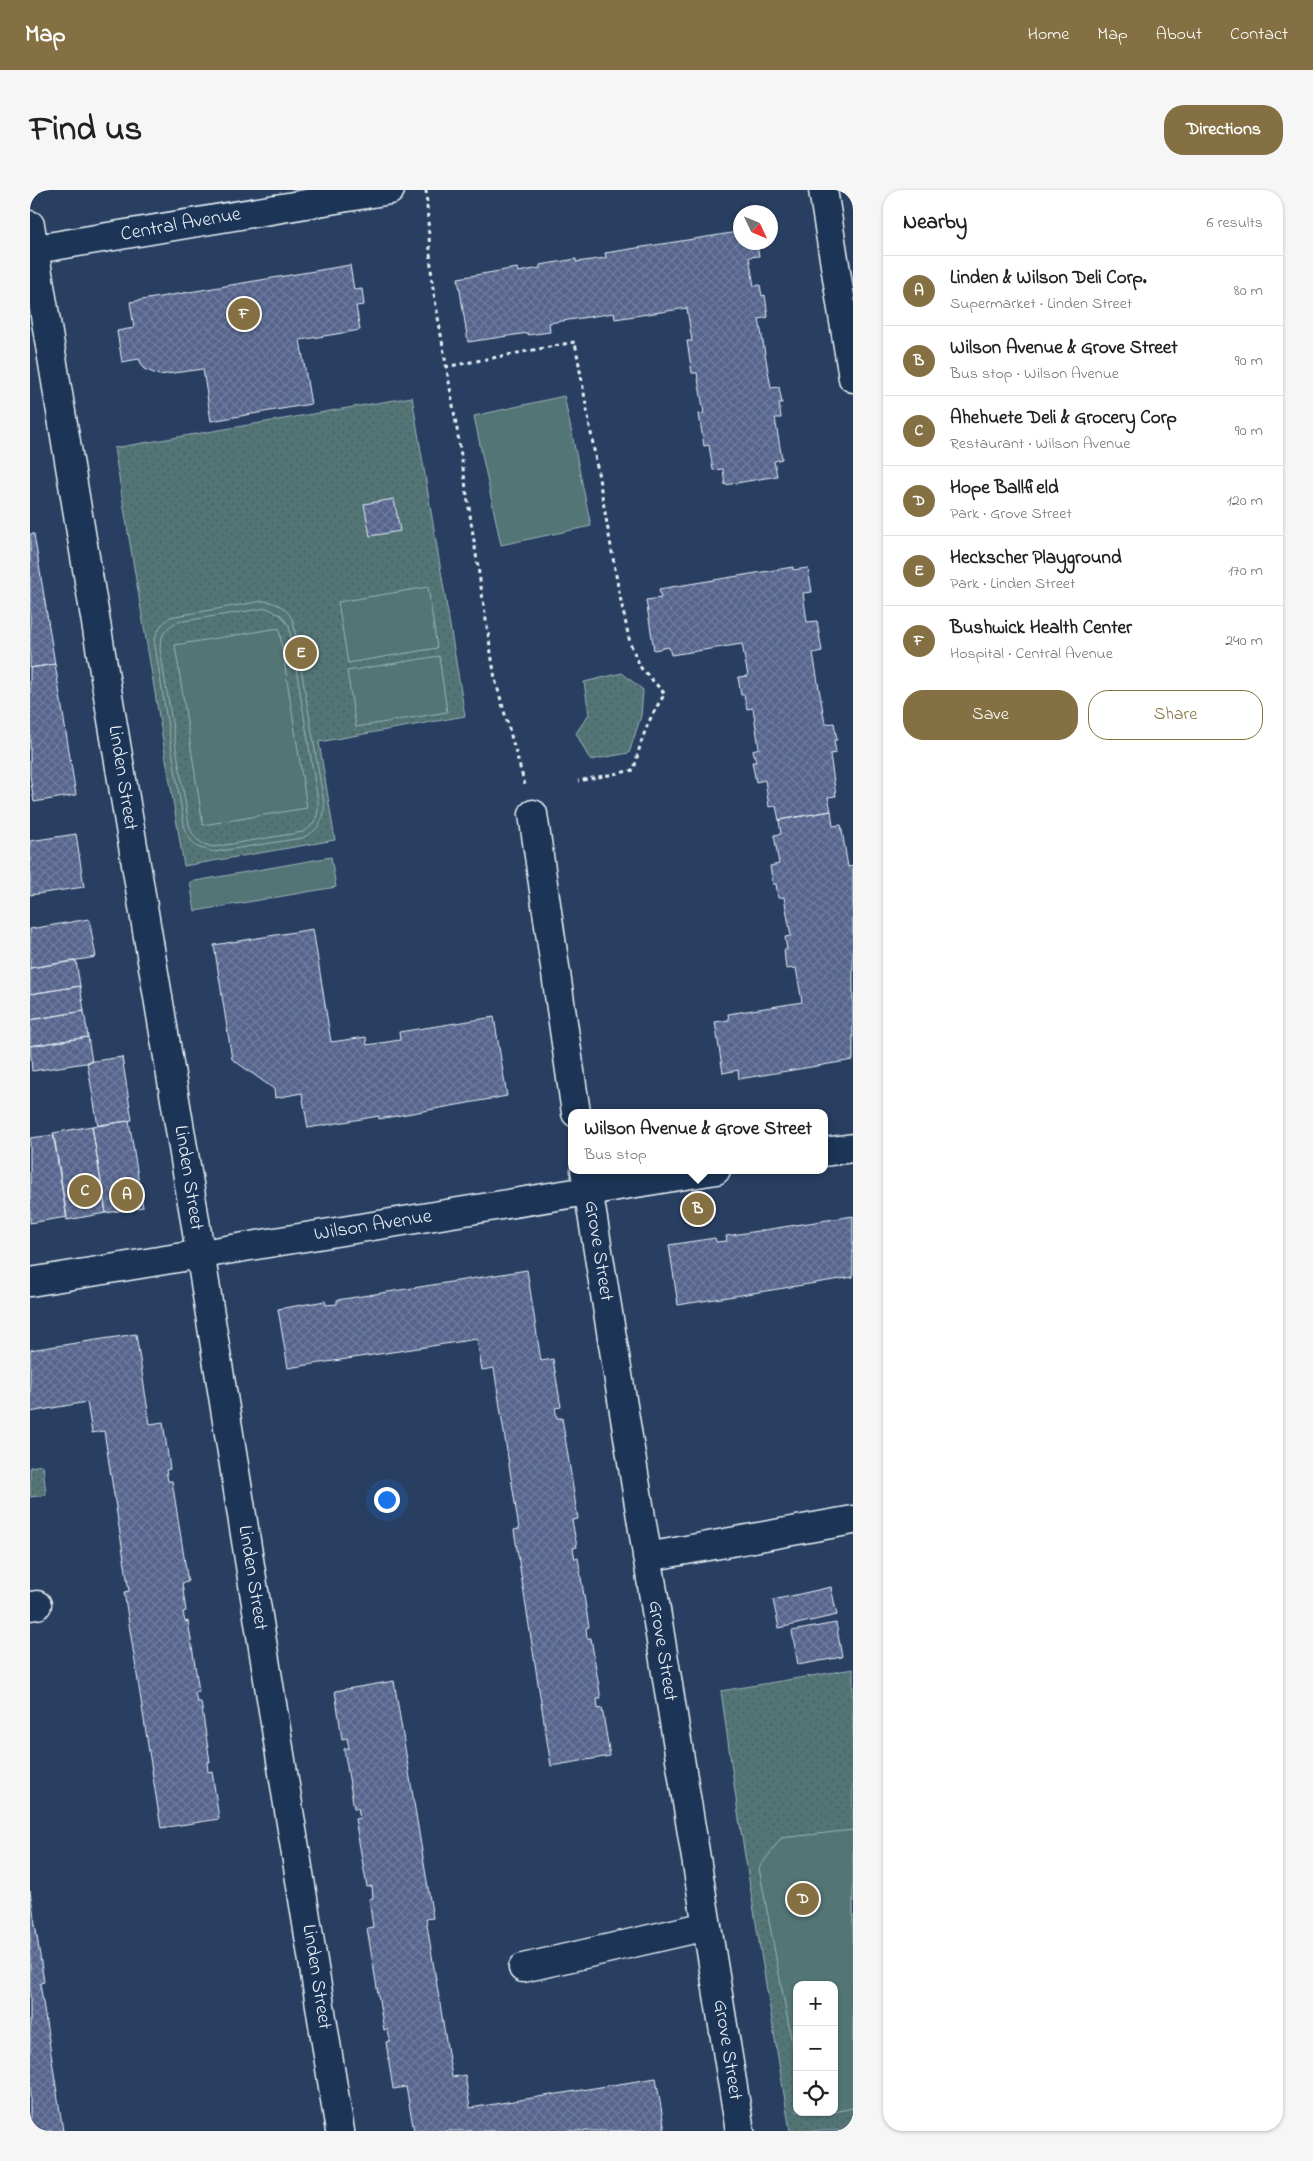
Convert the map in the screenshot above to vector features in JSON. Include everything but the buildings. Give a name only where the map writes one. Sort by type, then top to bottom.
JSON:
[{"type":"street","name":"Central Avenue","points":[[31,242],[390,190]]},
{"type":"street","points":[[823,190],[853,378]]},
{"type":"street","name":"Linden Street","points":[[31,242],[201,1254],[340,2131]]},
{"type":"street","points":[[533,814],[575,1109]]},
{"type":"street","points":[[828,1151],[853,1148]]},
{"type":"street","name":"Wilson Avenue","points":[[30,1282],[201,1254],[587,1181],[669,1174]]},
{"type":"street","name":"Grove Street","points":[[587,1181],[740,2131]]},
{"type":"street","points":[[647,1557],[853,1520]]},
{"type":"street","points":[[523,1968],[707,1926]]},
{"type":"path","points":[[426,190],[432,282],[457,429],[495,679],[533,814]]},
{"type":"path","points":[[446,368],[575,342],[619,592],[630,643],[641,668],[665,694],[646,728],[634,770],[578,781]]},
{"type":"green space","points":[[564,396],[591,526],[501,545],[474,416]]},
{"type":"green space","points":[[412,397],[465,716],[319,742],[335,840],[184,866],[114,448]]},
{"type":"green space","points":[[428,587],[437,648],[348,663],[338,602]]},
{"type":"green space","points":[[263,601],[281,607],[291,616],[324,803],[322,820],[312,832],[302,838],[214,852],[197,847],[190,839],[185,831],[154,640],[161,625],[170,617]],"holes":[[[267,608],[281,615],[289,626],[318,801],[317,815],[314,823],[303,832],[213,847],[208,846],[195,837],[189,825],[160,650],[162,637],[166,630],[177,622]]]},
{"type":"green space","points":[[279,628],[307,808],[203,825],[175,645]]},
{"type":"green space","points":[[439,656],[447,712],[356,727],[347,671]]},
{"type":"green space","points":[[622,673],[643,690],[641,716],[629,753],[590,760],[576,733],[589,714],[584,682]]},
{"type":"green space","points":[[331,857],[336,887],[195,911],[190,882]]},
{"type":"green space","points":[[43,1465],[46,1495],[30,1497],[30,1467]]},
{"type":"green space","points":[[853,1669],[853,2129],[841,2131],[790,2131],[738,1813],[721,1691]]},
{"type":"green space","points":[[853,1830],[853,2108],[838,2111],[838,1981],[793,1981],[793,2048],[759,1868],[781,1838]]},
{"type":"place","name":"Bushwick Health Center","points":[[244,314]]},
{"type":"place","name":"Heckscher Playground","points":[[301,653]]},
{"type":"place","name":"Ahehuete Deli & Grocery Corp","points":[[85,1191]]},
{"type":"place","name":"Linden & Wilson Deli Corp.","points":[[127,1195]]},
{"type":"place","name":"Wilson Avenue & Grove Street","points":[[698,1209]]},
{"type":"place","name":"Hope Ballfield","points":[[803,1899]]}]
